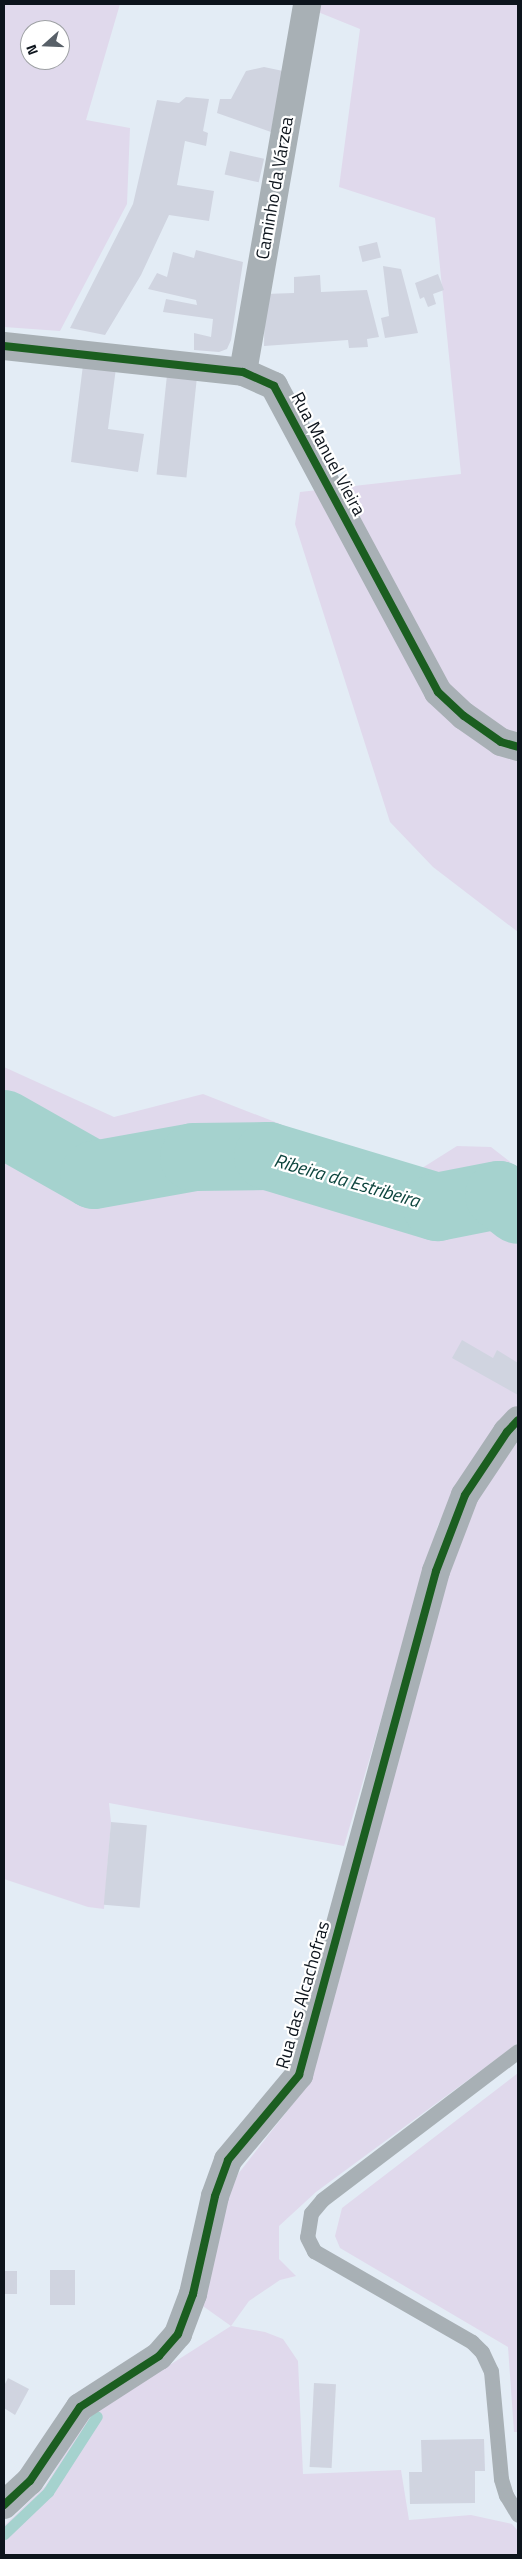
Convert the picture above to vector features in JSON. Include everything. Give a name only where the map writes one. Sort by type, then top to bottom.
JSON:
[{"type":"street","name":"Caminho da Várzea","points":[[243,372],[307,4]]},
{"type":"street","name":"Rua Manuel Vieira","points":[[4,346],[243,372],[274,386],[438,692],[486,732],[501,742],[518,747]]},
{"type":"street","name":"Rua das Alcachofras","points":[[4,2505],[30,2480],[80,2407],[159,2356],[178,2334],[193,2294],[215,2196],[228,2160],[299,2076],[436,1571],[465,1496],[507,1432],[518,1420]]},
{"type":"lane","points":[[518,2052],[322,2200],[310,2213],[307,2237],[314,2251],[472,2342],[482,2352],[490,2371],[501,2479],[506,2495],[518,2515]]},
{"type":"shaded area","points":[[4,4],[120,4],[86,120],[130,128],[127,204],[60,331],[4,327]]},
{"type":"shaded area","points":[[321,4],[518,4],[518,932],[433,867],[390,822],[295,524],[300,492],[461,474],[435,218],[339,187],[360,29],[318,12]]},
{"type":"shaded area","points":[[4,1067],[114,1117],[203,1094],[411,1175],[457,1146],[491,1147],[518,1168],[518,1408],[457,1488],[438,1525],[344,1846],[109,1803],[111,1822],[104,1909],[88,1907],[4,1879]]},
{"type":"shaded area","points":[[518,1435],[518,2043],[316,2192],[279,2226],[279,2259],[296,2276],[280,2280],[249,2301],[231,2326],[200,2304],[222,2212],[238,2174],[299,2096],[448,1557],[476,1488]]},
{"type":"shaded area","points":[[518,2073],[518,2432],[514,2432],[508,2347],[340,2248],[335,2236],[342,2208]]},
{"type":"shaded area","points":[[231,2326],[265,2332],[283,2339],[298,2361],[303,2474],[401,2470],[409,2520],[471,2515],[512,2524],[518,2531],[518,2555],[4,2555],[4,2526],[45,2486],[88,2417]]},
{"type":"building","points":[[264,67],[283,71],[271,132],[217,113],[220,99],[231,99],[246,71]]},
{"type":"building","points":[[186,97],[209,99],[203,131],[208,133],[206,146],[185,141],[177,185],[214,191],[209,221],[169,215],[141,275],[105,335],[70,328],[133,204],[157,100],[179,103]]},
{"type":"building","points":[[230,151],[264,159],[259,182],[225,174]]},
{"type":"building","points":[[377,242],[381,258],[362,262],[359,247]]},
{"type":"building","points":[[196,250],[243,262],[231,340],[227,349],[219,352],[194,350],[194,333],[211,337],[213,319],[163,312],[166,299],[197,305],[196,300],[148,289],[157,273],[167,277],[173,252],[194,258]]},
{"type":"building","points":[[383,266],[401,269],[418,333],[385,338],[381,318],[389,316]]},
{"type":"building","points":[[438,274],[444,290],[433,294],[436,304],[428,307],[424,297],[420,299],[415,283]]},
{"type":"building","points":[[320,275],[321,292],[367,290],[379,337],[367,339],[368,347],[349,348],[348,340],[264,346],[265,294],[294,293],[294,277]]},
{"type":"building","points":[[83,365],[116,368],[108,429],[144,434],[138,472],[71,462]]},
{"type":"building","points":[[167,375],[197,378],[186,478],[157,474]]},
{"type":"building","points":[[462,1340],[493,1358],[497,1350],[518,1363],[518,1395],[452,1358]]},
{"type":"building","points":[[111,1822],[147,1825],[140,1908],[104,1905]]},
{"type":"building","points":[[50,2270],[75,2270],[75,2305],[50,2305]]},
{"type":"building","points":[[4,2271],[17,2271],[17,2294],[4,2294]]},
{"type":"building","points":[[8,2378],[29,2389],[15,2415],[4,2408],[4,2386]]},
{"type":"building","points":[[314,2383],[336,2384],[332,2468],[310,2467]]},
{"type":"building","points":[[484,2439],[485,2471],[475,2471],[475,2503],[410,2504],[409,2472],[422,2472],[421,2440]]},
{"type":"waterway","name":"Ribeira da Estribeira","points":[[4,1124],[94,1175],[194,1157],[268,1156],[437,1207],[499,1195],[518,1210]]},
{"type":"waterway","points":[[4,2534],[48,2492],[97,2416]]},
{"type":"cycle path","points":[[4,346],[243,372],[274,386],[438,692],[464,716],[501,742],[518,747]]},
{"type":"cycle path","points":[[4,2505],[30,2481],[80,2407],[159,2356],[178,2334],[193,2294],[215,2196],[228,2160],[299,2075],[436,1571],[465,1495],[507,1432],[518,1420]]}]
